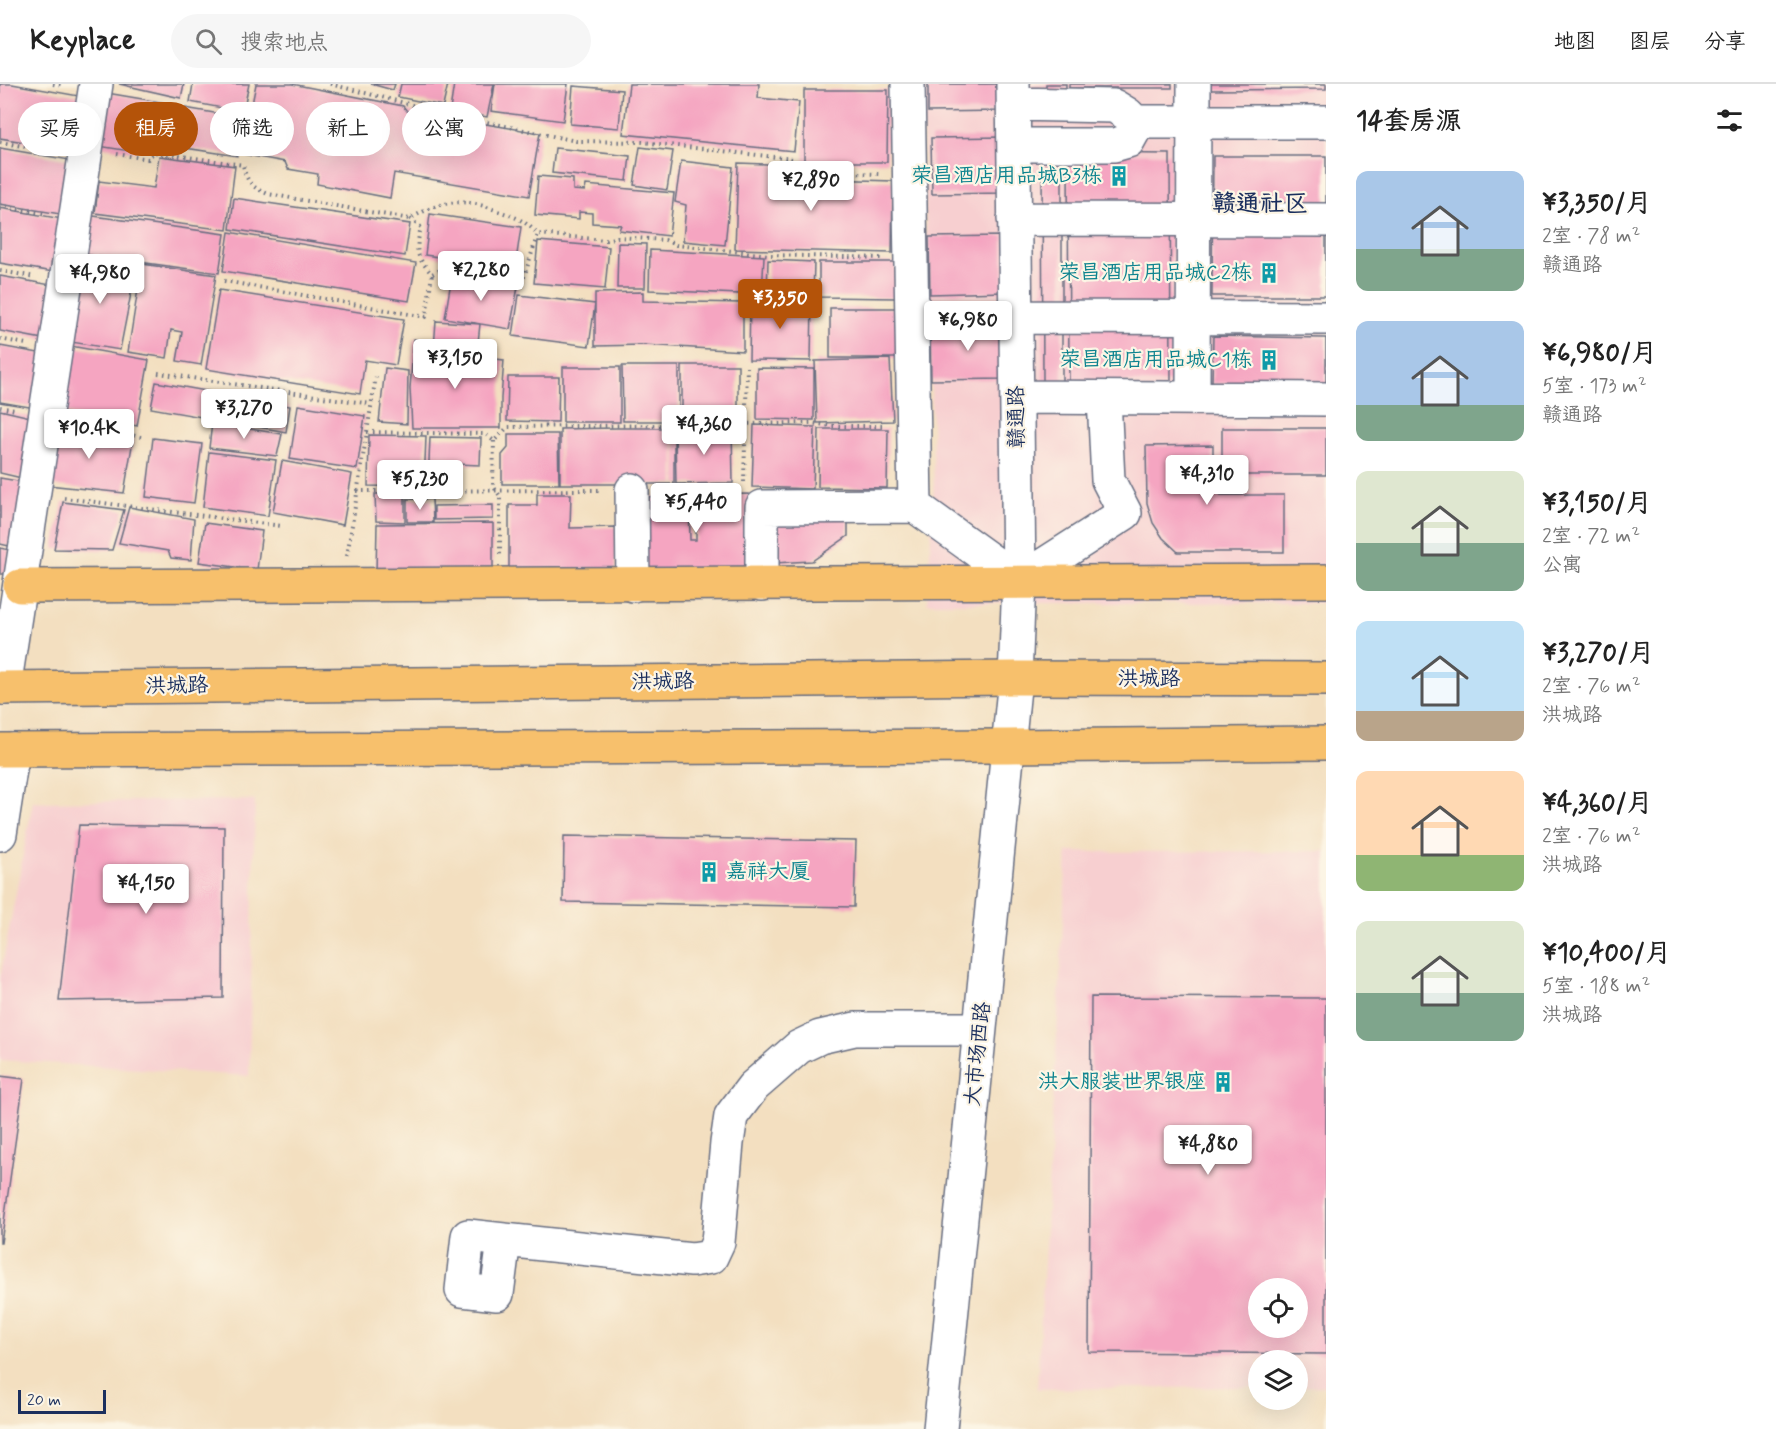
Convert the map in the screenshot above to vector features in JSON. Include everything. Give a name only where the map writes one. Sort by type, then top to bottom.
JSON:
[{"type":"main road","points":[[20,586],[1326,581]]},
{"type":"main road","name":"洪城路","points":[[2,688],[1015,678],[1326,679]]},
{"type":"main road","points":[[7,750],[1326,743]]},
{"type":"street","points":[[93,102],[96,84]]},
{"type":"street","points":[[908,84],[915,506]]},
{"type":"street","points":[[1194,84],[1194,398]]},
{"type":"street","points":[[1013,94],[1114,106],[1135,122],[1326,122]]},
{"type":"street","name":"赣通路","points":[[1013,94],[1019,581],[1015,678]]},
{"type":"street","points":[[1014,145],[1114,145],[1128,141],[1135,122]]},
{"type":"street","points":[[2,688],[20,586],[86,156]]},
{"type":"street","points":[[1014,219],[1326,220]]},
{"type":"street","points":[[1016,317],[1326,318]]},
{"type":"street","points":[[1017,397],[1326,399]]},
{"type":"street","points":[[762,584],[762,507],[915,506],[1019,581],[1125,513],[1108,480],[1104,398]]},
{"type":"street","points":[[632,490],[633,585]]},
{"type":"street","name":"大市场西路","points":[[940,1429],[1015,678]]},
{"type":"street","points":[[0,834],[7,750]]},
{"type":"street","points":[[504,1240],[692,1260],[711,1257],[718,1242],[726,1143],[731,1116],[753,1087],[775,1067],[799,1047],[820,1037],[855,1029],[980,1029]]},
{"type":"path","points":[[330,84],[444,113],[576,141],[642,142],[793,159],[804,168],[820,172],[909,176]]},
{"type":"path","points":[[0,142],[18,145]]},
{"type":"path","points":[[102,155],[148,159],[154,152],[243,165],[245,175],[253,187],[268,194],[410,219],[421,227],[416,249],[422,263],[432,274]]},
{"type":"path","points":[[410,219],[438,204],[477,202],[516,216],[538,234],[606,240],[618,237],[665,240],[676,245],[770,255],[911,258]]},
{"type":"path","points":[[0,207],[76,219]]},
{"type":"path","points":[[432,274],[446,267],[523,280],[538,234]]},
{"type":"path","points":[[224,281],[426,317],[432,274]]},
{"type":"path","points":[[357,491],[748,489],[744,482],[747,367]]},
{"type":"path","points":[[158,373],[371,404]]},
{"type":"path","points":[[343,586],[376,376]]},
{"type":"path","points":[[500,585],[500,496],[493,486],[494,441],[508,428],[812,423],[831,426],[890,426],[914,440]]},
{"type":"path","points":[[367,432],[485,434],[494,441]]},
{"type":"path","points":[[34,494],[282,526]]},
{"type":"shaded area","points":[[922,84],[1326,84],[1326,603],[927,603],[934,485]]},
{"type":"shaded area","points":[[255,800],[249,1076],[0,1060],[0,978],[33,802]]},
{"type":"shaded area","points":[[1326,851],[1326,1386],[1308,1387],[1308,1350],[1248,1350],[1248,1387],[1037,1389],[1067,852]]},
{"type":"building","points":[[0,84],[12,84],[90,98],[89,102],[18,102],[18,141],[0,138]]},
{"type":"building","points":[[119,84],[184,84],[181,98]]},
{"type":"building","points":[[193,84],[249,84],[245,102],[210,102],[210,106],[190,102]]},
{"type":"building","points":[[256,84],[292,84],[383,102],[306,102],[306,156],[390,156],[390,103],[402,106],[402,156],[486,156],[486,124],[540,133],[529,196],[394,173],[390,198],[317,184],[318,174],[288,169],[285,162],[253,156],[294,156],[294,102],[252,102]]},
{"type":"building","points":[[371,84],[395,84],[393,90]]},
{"type":"building","points":[[401,84],[448,84],[444,102],[423,102],[398,97]]},
{"type":"building","points":[[454,84],[494,84],[487,117],[486,102],[451,102]]},
{"type":"building","points":[[495,84],[568,84],[563,121],[491,111]]},
{"type":"building","points":[[629,84],[759,84],[758,98],[799,102],[794,151],[623,134]]},
{"type":"building","points":[[928,84],[1002,84],[1003,111],[928,112]]},
{"type":"building","points":[[1046,84],[1066,84],[1066,88],[1046,89]]},
{"type":"building","points":[[1069,84],[1172,84],[1172,88],[1069,88]]},
{"type":"building","points":[[1211,84],[1326,84],[1326,89],[1211,90]]},
{"type":"building","points":[[573,86],[622,90],[619,128],[570,124]]},
{"type":"building","points":[[804,90],[888,90],[887,162],[804,162]]},
{"type":"building","points":[[107,93],[160,102],[114,102],[114,149],[102,147],[102,122]]},
{"type":"building","points":[[198,110],[210,112],[210,152],[198,150]]},
{"type":"building","points":[[1005,137],[1006,193],[932,194],[931,138]]},
{"type":"building","points":[[640,147],[673,151],[667,190],[634,185]]},
{"type":"building","points":[[0,148],[18,151],[18,156],[47,156],[76,161],[66,215],[0,204]]},
{"type":"building","points":[[555,148],[630,156],[627,181],[552,173]]},
{"type":"building","points":[[1068,153],[1170,154],[1171,382],[1069,382]]},
{"type":"building","points":[[159,156],[235,166],[227,230],[95,213],[99,181],[154,188]]},
{"type":"building","points":[[1213,156],[1326,156],[1326,296],[1212,296]]},
{"type":"building","points":[[681,161],[733,167],[725,245],[683,241],[686,205],[675,202]]},
{"type":"building","points":[[738,163],[793,165],[793,178],[893,181],[892,253],[735,249]]},
{"type":"building","points":[[1042,166],[1062,166],[1062,381],[1043,381]]},
{"type":"building","points":[[538,176],[573,179],[573,190],[585,191],[586,185],[674,193],[669,236],[619,230],[621,225],[592,223],[592,213],[579,212],[579,219],[535,215]]},
{"type":"building","points":[[234,198],[410,224],[405,256],[230,229]]},
{"type":"building","points":[[0,208],[68,220],[59,273],[0,263]]},
{"type":"building","points":[[430,214],[521,227],[515,268],[425,255]]},
{"type":"building","points":[[86,215],[225,234],[219,273],[81,254]]},
{"type":"building","points":[[229,232],[416,263],[409,301],[223,271]]},
{"type":"building","points":[[1003,236],[1004,292],[930,294],[929,237]]},
{"type":"building","points":[[538,241],[609,247],[605,289],[534,283]]},
{"type":"building","points":[[618,243],[646,244],[645,288],[617,288]]},
{"type":"building","points":[[650,250],[764,256],[762,295],[649,290]]},
{"type":"building","points":[[768,260],[814,262],[813,296],[767,295]]},
{"type":"building","points":[[77,262],[136,268],[120,350],[65,341]]},
{"type":"building","points":[[819,262],[896,262],[895,298],[819,297]]},
{"type":"building","points":[[142,264],[216,275],[201,365],[177,361],[182,332],[171,330],[167,358],[128,352]]},
{"type":"building","points":[[452,275],[518,287],[510,329],[445,318]]},
{"type":"building","points":[[0,276],[57,286],[48,340],[0,331]]},
{"type":"building","points":[[219,290],[404,319],[396,365],[365,360],[360,394],[206,369]]},
{"type":"building","points":[[643,292],[643,301],[743,303],[743,351],[644,345],[595,346],[595,293]]},
{"type":"building","points":[[519,295],[595,304],[589,346],[513,336]]},
{"type":"building","points":[[750,300],[812,301],[811,361],[749,360]]},
{"type":"building","points":[[830,308],[906,308],[906,358],[830,358]]},
{"type":"building","points":[[436,321],[480,324],[477,352],[434,348]]},
{"type":"building","points":[[1004,323],[1005,379],[931,380],[930,324]]},
{"type":"building","name":"荣昌酒店用品城C1栋","points":[[1213,336],[1326,338],[1326,385],[1212,383]]},
{"type":"building","points":[[414,339],[432,342],[430,352],[504,360],[501,428],[412,428],[410,388]]},
{"type":"building","points":[[65,345],[149,360],[137,426],[53,411]]},
{"type":"building","points":[[0,346],[50,355],[41,409],[0,402]]},
{"type":"building","points":[[890,359],[893,421],[817,423],[815,361]]},
{"type":"building","points":[[682,365],[738,365],[738,421],[682,421]]},
{"type":"building","points":[[622,366],[679,366],[679,421],[623,421]]},
{"type":"building","points":[[563,367],[620,367],[620,422],[563,422]]},
{"type":"building","points":[[385,368],[408,371],[407,424],[379,422]]},
{"type":"building","points":[[757,368],[814,369],[814,420],[757,419]]},
{"type":"building","points":[[508,377],[559,377],[558,422],[507,421]]},
{"type":"building","points":[[156,382],[290,406],[286,432],[151,408]]},
{"type":"building","points":[[298,405],[365,416],[357,469],[290,459]]},
{"type":"building","points":[[0,410],[39,419],[26,479],[0,473]]},
{"type":"building","points":[[56,423],[133,440],[124,493],[48,485]]},
{"type":"building","points":[[212,423],[282,434],[277,456],[209,448]]},
{"type":"building","points":[[754,425],[815,427],[813,489],[752,487]]},
{"type":"building","points":[[674,428],[674,484],[560,484],[560,429]]},
{"type":"building","points":[[675,428],[732,428],[733,483],[676,484]]},
{"type":"building","points":[[1222,428],[1326,428],[1326,475],[1222,475]]},
{"type":"building","points":[[819,429],[888,429],[887,488],[818,487]]},
{"type":"building","points":[[508,434],[558,434],[559,484],[502,484],[502,455],[508,448]]},
{"type":"building","points":[[369,435],[426,436],[424,487],[368,486]]},
{"type":"building","points":[[430,437],[481,438],[480,465],[457,464],[456,488],[428,486]]},
{"type":"building","points":[[153,438],[202,444],[194,503],[146,497]]},
{"type":"building","points":[[1213,445],[1213,489],[1221,495],[1284,495],[1284,552],[1178,552],[1163,538],[1153,523],[1147,503],[1146,446]]},
{"type":"building","points":[[209,452],[276,460],[268,516],[203,507]]},
{"type":"building","points":[[282,461],[352,474],[343,525],[273,512]]},
{"type":"building","points":[[0,478],[30,483],[18,548],[0,544]]},
{"type":"building","points":[[375,494],[405,494],[405,522],[376,521]]},
{"type":"building","points":[[537,494],[571,494],[570,528],[616,527],[616,569],[509,570],[509,505],[537,505]]},
{"type":"building","points":[[749,494],[751,570],[641,571],[641,497],[689,496],[690,540],[696,540],[696,495]]},
{"type":"building","points":[[407,499],[432,499],[433,522],[407,522]]},
{"type":"building","points":[[63,502],[124,510],[112,550],[54,549]]},
{"type":"building","points":[[493,505],[493,519],[434,520],[434,506]]},
{"type":"building","points":[[129,507],[194,519],[191,560],[171,558],[168,551],[119,543]]},
{"type":"building","points":[[848,514],[848,536],[812,561],[774,563],[772,517]]},
{"type":"building","points":[[205,523],[262,531],[257,570],[199,562]]},
{"type":"building","points":[[493,523],[493,573],[376,573],[377,524]]},
{"type":"building","points":[[0,548],[10,550],[5,574],[0,574]]},
{"type":"building","points":[[79,825],[224,827],[223,998],[59,1001]]},
{"type":"building","name":"嘉祥大厦","points":[[564,836],[856,841],[854,907],[563,902]]},
{"type":"building","points":[[1091,997],[1326,998],[1326,1354],[1308,1354],[1308,1350],[1248,1350],[1248,1353],[1089,1352]]},
{"type":"building","points":[[0,1076],[24,1079],[1,1243],[0,1243]]},
{"type":"place","name":"荣昌酒店用品城B3栋","points":[[1119,176]]},
{"type":"place","name":"荣昌酒店用品城C2栋","points":[[1269,273]]},
{"type":"place","name":"荣昌酒店用品城C1栋","points":[[1269,360]]},
{"type":"place","name":"嘉祥大厦","points":[[709,872]]},
{"type":"place","name":"洪大服装世界银座","points":[[1223,1082]]},
{"type":"district","name":"赣通社区","points":[[1260,204]]}]
